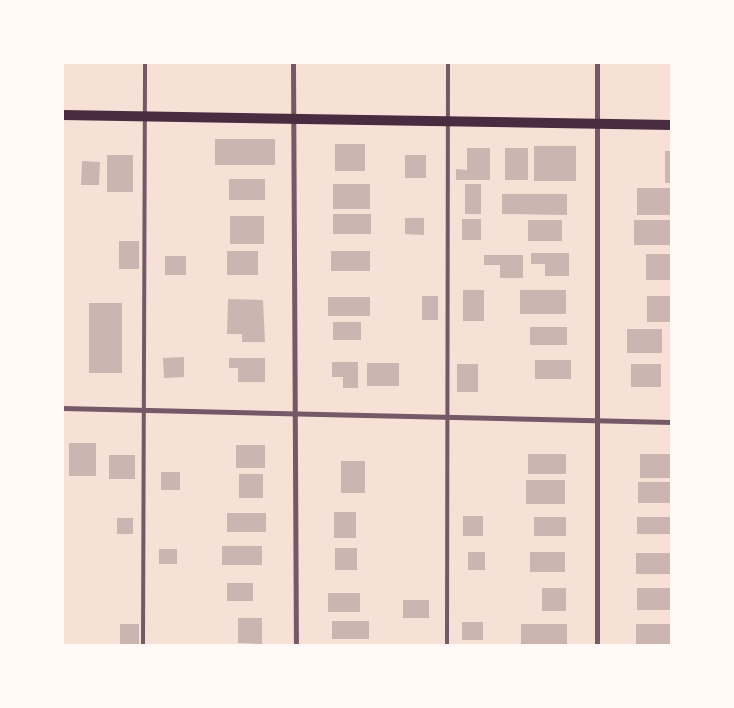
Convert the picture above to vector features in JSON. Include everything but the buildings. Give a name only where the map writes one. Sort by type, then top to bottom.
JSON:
[{"type":"main road","points":[[62,115],[672,125]]},
{"type":"street","points":[[293,62],[296,646]]},
{"type":"street","points":[[597,62],[594,420],[597,646]]},
{"type":"street","points":[[62,408],[145,412],[672,422]]},
{"type":"lane","points":[[143,646],[145,62]]},
{"type":"lane","points":[[447,646],[448,62]]}]
